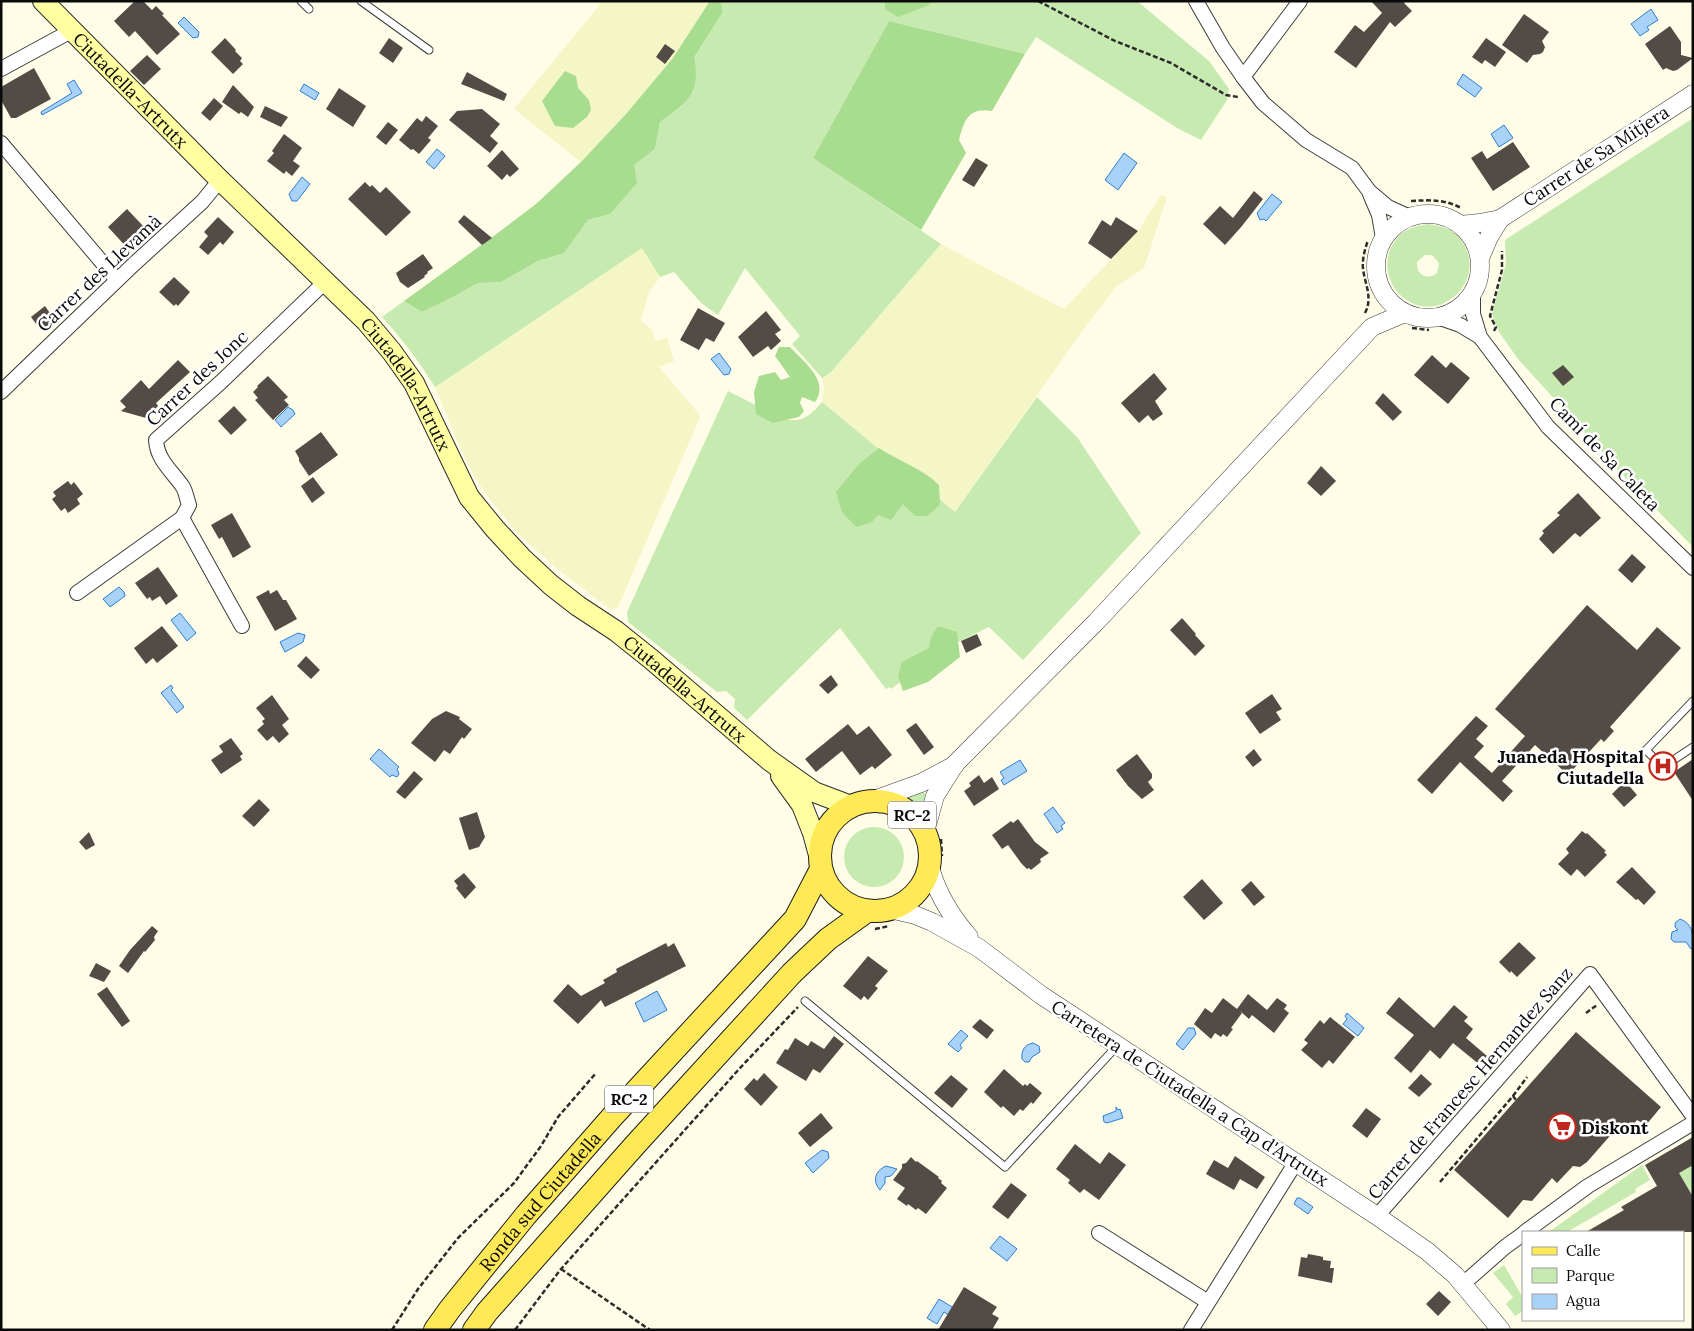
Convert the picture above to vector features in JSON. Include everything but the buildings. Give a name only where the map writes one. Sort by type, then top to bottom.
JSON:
[{"type":"main road","name":"Ciutadella-Artrutx","points":[[51,5],[71,31],[220,180],[366,321],[392,352],[414,383],[469,497],[522,558],[565,596],[616,631],[651,659],[769,760],[814,792],[851,806]]},
{"type":"main road","name":"Ciutadella-Artrutx","points":[[769,760],[802,805],[813,833],[820,862]]},
{"type":"main road","name":"RC-2","points":[[820,862],[822,840],[828,826],[838,814],[851,806],[874,800],[890,802],[904,809],[933,835],[930,849],[936,866]]},
{"type":"main road","points":[[820,862],[827,884],[837,897],[868,920],[883,911],[890,918],[899,906],[913,897],[936,866]]},
{"type":"main road","name":"Ronda sud Ciutadella","points":[[435,1330],[450,1308],[544,1194],[794,919],[820,862]]},
{"type":"main road","name":"Ronda sud Ciutadella","points":[[474,1330],[487,1312],[628,1152],[792,974],[828,940],[868,920]]},
{"type":"street","points":[[1196,1],[1223,48],[1263,103],[1306,140],[1352,168],[1369,191],[1388,207],[1410,217]]},
{"type":"street","points":[[1243,77],[1300,1]]},
{"type":"street","points":[[1,69],[71,31]]},
{"type":"street","name":"Carrer de Sa Mitjera","points":[[1460,225],[1500,219],[1693,94]]},
{"type":"street","points":[[1,143],[117,280]]},
{"type":"street","name":"Carrer des Llevamà","points":[[1,392],[117,280],[202,202],[220,180]]},
{"type":"street","points":[[1369,191],[1379,215],[1376,239],[1376,273],[1381,290],[1405,320]]},
{"type":"street","points":[[1367,322],[1405,320],[1417,317],[1435,323],[1459,308],[1473,292],[1480,269],[1480,258],[1472,236],[1460,225],[1442,215],[1430,214],[1410,217],[1376,239]]},
{"type":"street","name":"Carrer de Sa Mitjera","points":[[1480,258],[1488,237],[1500,219]]},
{"type":"street","name":"Carrer des Jonc","points":[[182,518],[189,506],[184,488],[168,469],[156,449],[156,440],[221,382],[326,281]]},
{"type":"street","points":[[933,835],[935,796],[955,764],[1090,628],[1367,322],[1378,308],[1381,290]]},
{"type":"street","name":"Camí de Sa Caleta","points":[[1473,292],[1473,314],[1548,427],[1693,568]]},
{"type":"street","name":"Camí de Sa Caleta","points":[[1435,323],[1460,325],[1486,336]]},
{"type":"street","points":[[77,593],[182,518],[242,626]]},
{"type":"street","points":[[874,800],[921,783],[955,764]]},
{"type":"street","name":"Carretera de Ciutadella a Cap d'Artrutx","points":[[936,866],[939,895],[946,908],[978,948]]},
{"type":"street","name":"Carretera de Ciutadella a Cap d'Artrutx","points":[[890,918],[915,915],[932,922],[978,948],[1041,995],[1377,1216],[1402,1236],[1449,1282],[1480,1305]]},
{"type":"street","name":"Carrer de Francesc Hernandez Sanz","points":[[1377,1216],[1590,974],[1693,1116]]},
{"type":"street","points":[[1527,1231],[1588,1186],[1693,1123]]},
{"type":"street","points":[[1191,1330],[1296,1162]]},
{"type":"street","points":[[1099,1233],[1208,1302]]},
{"type":"street","points":[[1463,1284],[1505,1246],[1522,1234]]},
{"type":"street","name":"Carretera de Ciutadella a Cap d'Artrutx","points":[[1402,1236],[1427,1252],[1463,1284],[1501,1330]]},
{"type":"lane","points":[[301,1],[309,9]]},
{"type":"lane","points":[[361,1],[429,50]]},
{"type":"lane","points":[[1693,701],[1646,750],[1663,767],[1693,746]]},
{"type":"lane","points":[[805,1001],[1005,1167],[1118,1045]]},
{"type":"path","points":[[1038,1],[1115,41],[1171,63],[1226,95],[1238,97]]},
{"type":"path","points":[[1367,322],[1369,296],[1363,270],[1363,260],[1376,239]]},
{"type":"path","points":[[1486,336],[1496,326],[1490,316],[1502,270],[1503,255],[1501,248]]},
{"type":"path","points":[[1405,320],[1435,323]]},
{"type":"path","points":[[933,835],[936,866]]},
{"type":"path","points":[[868,920],[890,918]]},
{"type":"path","points":[[515,1330],[562,1269],[740,1068],[805,1001]]},
{"type":"path","points":[[392,1330],[418,1289],[458,1238],[514,1183],[542,1146],[558,1117],[596,1073]]},
{"type":"path","points":[[1440,1182],[1527,1077]]},
{"type":"path","points":[[1513,1096],[1516,1100]]},
{"type":"path","points":[[562,1269],[650,1330]]},
{"type":"green space","points":[[603,1],[710,1],[673,58],[626,114],[581,162],[514,109]]},
{"type":"green space","points":[[710,1],[1137,1],[1209,61],[1229,89],[1227,100],[1201,140],[1177,128],[1036,37],[1025,54],[889,21],[813,158],[941,244],[831,372],[822,378],[792,344],[800,336],[745,268],[718,315],[701,303],[674,272],[660,277],[642,248],[435,387],[410,350],[382,317],[404,301],[422,312],[478,283],[501,282],[538,261],[564,253],[588,220],[610,214],[634,165],[655,149],[660,122],[683,105],[673,58]]},
{"type":"green space","points":[[710,1],[721,2],[722,13],[694,57],[696,80],[694,89],[678,109],[660,122],[655,149],[634,165],[637,183],[610,214],[588,220],[564,253],[538,261],[501,282],[478,283],[422,312],[404,301],[536,204],[581,162],[626,114],[673,58]]},
{"type":"green space","points":[[885,1],[931,1],[929,5],[898,17],[885,9]]},
{"type":"green space","points":[[889,21],[1025,54],[992,111],[984,110],[973,113],[963,126],[959,140],[966,153],[921,230],[813,158]]},
{"type":"green space","points":[[565,71],[576,76],[578,88],[589,100],[591,110],[587,117],[573,128],[555,126],[542,101]]},
{"type":"green space","points":[[1693,118],[1693,547],[1624,476],[1518,359],[1499,332],[1492,314],[1506,264],[1505,240]]},
{"type":"green space","points":[[1161,195],[1167,198],[1144,268],[1117,286],[1085,327],[955,512],[822,402],[824,388],[822,378],[831,372],[941,244],[1064,309],[1138,231]]},
{"type":"green space","points":[[1429,224],[1448,229],[1459,238],[1468,255],[1469,268],[1464,285],[1453,297],[1440,305],[1420,306],[1408,301],[1399,294],[1388,274],[1387,263],[1389,252],[1395,241],[1404,232]],"holes":[[[1425,255],[1432,255],[1439,263],[1437,273],[1430,276],[1423,275],[1418,270],[1417,262]]]},
{"type":"green space","points":[[642,247],[660,277],[649,292],[641,320],[652,330],[656,341],[667,337],[674,361],[659,367],[700,417],[618,607],[611,610],[560,571],[517,533],[496,507],[479,484],[465,459],[435,387]]},
{"type":"green space","points":[[779,347],[790,347],[808,365],[817,379],[819,394],[815,402],[802,397],[800,403],[804,411],[799,417],[773,423],[756,414],[754,392],[759,376],[775,372],[781,380],[790,377],[775,356]]},
{"type":"green space","points":[[728,391],[788,420],[804,418],[822,402],[955,512],[1037,397],[1077,437],[1141,533],[1023,660],[989,627],[946,648],[891,689],[890,687],[886,689],[840,628],[747,720],[734,708],[735,699],[726,691],[717,692],[628,622],[627,612]]},
{"type":"green space","points":[[879,448],[933,479],[939,485],[940,505],[927,516],[915,516],[903,504],[891,520],[878,515],[872,522],[856,527],[842,512],[836,492],[859,464]]},
{"type":"green space","points":[[938,626],[957,632],[960,657],[928,682],[903,691],[898,676],[902,662],[929,648],[931,637]]},
{"type":"green space","points":[[921,791],[927,795],[923,809],[908,798]]},
{"type":"green space","points":[[874,827],[891,832],[899,840],[904,857],[899,874],[891,882],[874,887],[857,882],[849,874],[844,857],[849,840],[857,832]]},
{"type":"green space","points":[[1693,1162],[1693,1200],[1675,1172]]},
{"type":"green space","points":[[1642,1165],[1650,1180],[1635,1189],[1636,1192],[1569,1231],[1550,1231]]},
{"type":"green space","points":[[1504,1265],[1522,1296],[1522,1312],[1515,1316],[1506,1304],[1513,1297],[1493,1273]]},
{"type":"water","points":[[1651,9],[1658,20],[1647,27],[1649,30],[1640,36],[1631,24]]},
{"type":"water","points":[[184,17],[199,32],[198,37],[193,38],[178,23]]},
{"type":"water","points":[[1463,74],[1482,88],[1475,97],[1457,84]]},
{"type":"water","points":[[74,80],[82,93],[42,115],[41,112],[72,93],[67,84]]},
{"type":"water","points":[[304,84],[319,93],[315,100],[300,91]]},
{"type":"water","points":[[1504,125],[1513,138],[1499,147],[1491,134]]},
{"type":"water","points":[[437,149],[445,156],[434,169],[426,162]]},
{"type":"water","points":[[1124,153],[1137,163],[1118,190],[1105,180]]},
{"type":"water","points":[[302,177],[310,184],[297,201],[292,201],[289,194]]},
{"type":"water","points":[[1272,194],[1282,202],[1266,221],[1264,219],[1260,220],[1257,213]]},
{"type":"water","points":[[719,353],[731,369],[729,374],[724,375],[711,359]]},
{"type":"water","points":[[288,407],[295,414],[281,427],[275,420]]},
{"type":"water","points":[[119,587],[125,596],[110,607],[103,599]]},
{"type":"water","points":[[180,613],[196,633],[187,641],[171,620]]},
{"type":"water","points":[[298,633],[305,635],[303,642],[285,652],[280,642]]},
{"type":"water","points":[[171,685],[173,688],[171,690],[184,707],[177,713],[161,693]]},
{"type":"water","points":[[379,749],[399,767],[397,769],[399,774],[397,777],[392,775],[390,777],[370,759]]},
{"type":"water","points":[[1020,760],[1027,771],[1004,785],[1001,780],[1004,778],[1000,772]]},
{"type":"water","points":[[1053,807],[1065,823],[1061,826],[1063,829],[1057,833],[1044,814]]},
{"type":"water","points":[[1680,919],[1690,927],[1693,938],[1693,947],[1691,949],[1686,942],[1674,942],[1671,939],[1672,932],[1678,930],[1675,927],[1675,923]]},
{"type":"water","points":[[657,991],[667,1010],[644,1022],[635,1003]]},
{"type":"water","points":[[1347,1013],[1364,1028],[1358,1036],[1343,1024],[1347,1019],[1345,1016]]},
{"type":"water","points":[[1188,1028],[1194,1028],[1196,1034],[1183,1050],[1176,1044]]},
{"type":"water","points":[[961,1030],[968,1036],[960,1045],[962,1048],[958,1052],[948,1044]]},
{"type":"water","points":[[1033,1043],[1039,1046],[1040,1052],[1032,1057],[1029,1062],[1025,1062],[1022,1059],[1022,1053],[1027,1045]]},
{"type":"water","points":[[1116,1107],[1118,1110],[1120,1109],[1123,1118],[1107,1123],[1104,1122],[1103,1116],[1116,1111]]},
{"type":"water","points":[[822,1150],[828,1152],[829,1158],[813,1173],[805,1163]]},
{"type":"water","points":[[886,1166],[897,1169],[891,1176],[885,1177],[885,1183],[880,1190],[875,1180],[876,1176]]},
{"type":"water","points":[[1297,1198],[1313,1207],[1308,1214],[1294,1204]]},
{"type":"water","points":[[1000,1236],[1017,1249],[1007,1261],[990,1248]]},
{"type":"water","points":[[939,1299],[957,1310],[953,1318],[944,1312],[937,1324],[927,1318]]},
{"type":"place","name":"Juaneda Hospital Ciutadella","points":[[1663,766]]},
{"type":"place","name":"Diskont","points":[[1562,1127]]}]
